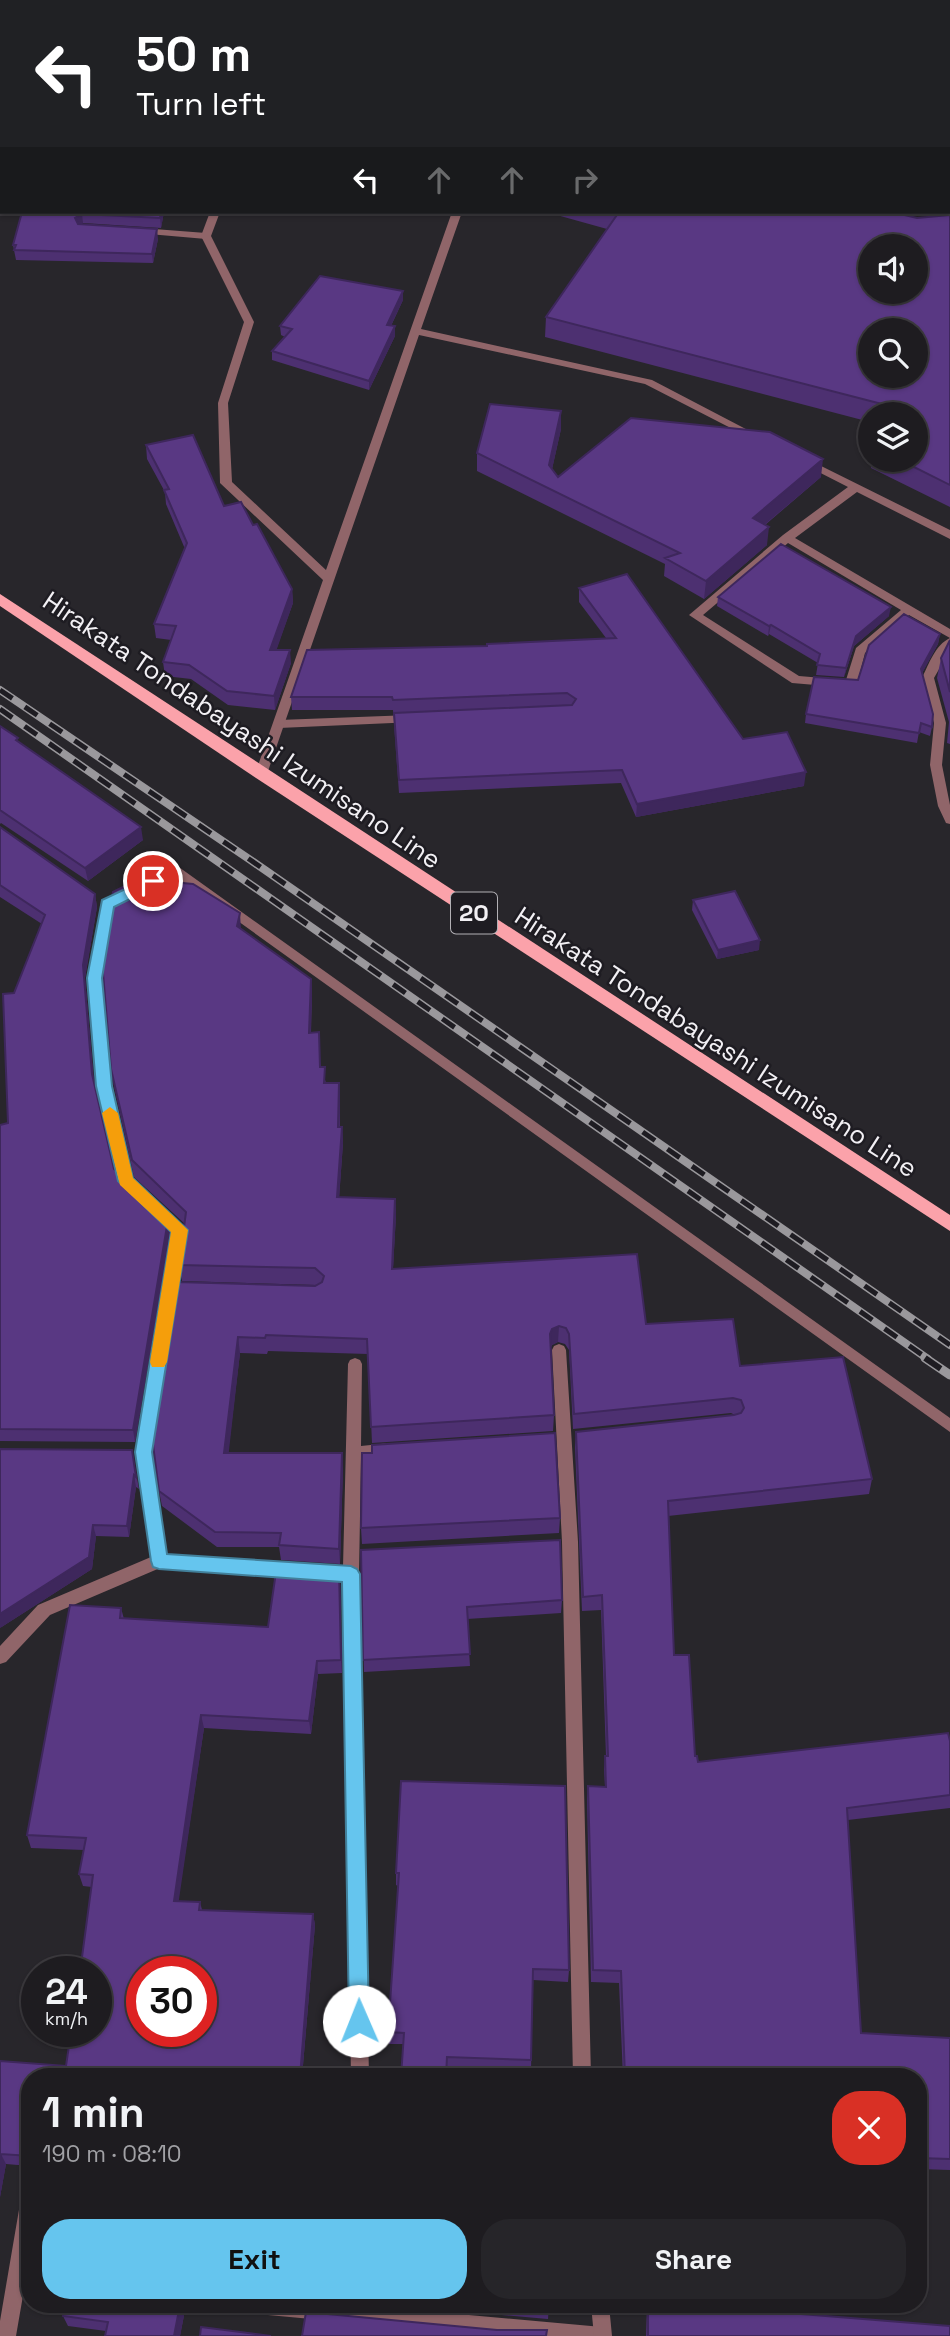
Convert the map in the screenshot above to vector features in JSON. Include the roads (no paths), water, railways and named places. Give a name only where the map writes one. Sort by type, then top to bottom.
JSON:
[{"type":"main road","name":"Hirakata Tondabayashi Izumisano Line","points":[[0,599],[261,774],[950,1224]]},
{"type":"street","points":[[214,214],[206,236],[249,322],[223,403],[226,482],[330,580]]},
{"type":"street","points":[[261,774],[456,214]]},
{"type":"street","points":[[125,230],[206,236]]},
{"type":"street","points":[[417,331],[648,382],[770,443]]},
{"type":"street","points":[[794,456],[950,535]]},
{"type":"street","points":[[856,487],[787,538],[695,615],[796,680],[851,684],[860,650],[908,610]]},
{"type":"street","points":[[787,538],[950,634]]},
{"type":"street","points":[[950,642],[939,655],[928,678],[940,723],[936,765],[944,806],[950,820]]},
{"type":"street","points":[[279,724],[429,718]]},
{"type":"street","points":[[159,1561],[137,1452],[177,1289],[180,1230],[126,1181],[104,1086],[95,978],[102,900],[176,870],[950,1426]]},
{"type":"street","points":[[559,1350],[564,1439],[563,1542],[582,2068]]},
{"type":"street","points":[[355,1364],[353,1452],[358,1554],[351,1574],[360,2068]]},
{"type":"street","points":[[353,1452],[406,1449]]},
{"type":"street","points":[[0,1657],[44,1610],[159,1561],[351,1574]]},
{"type":"street","points":[[6,2336],[21,2249]]},
{"type":"street","points":[[346,2313],[603,2336],[601,2313]]},
{"type":"railway","points":[[0,690],[249,859],[950,1345]]},
{"type":"railway","points":[[0,709],[928,1359]]},
{"type":"railway","points":[[925,1358],[950,1375]]}]
